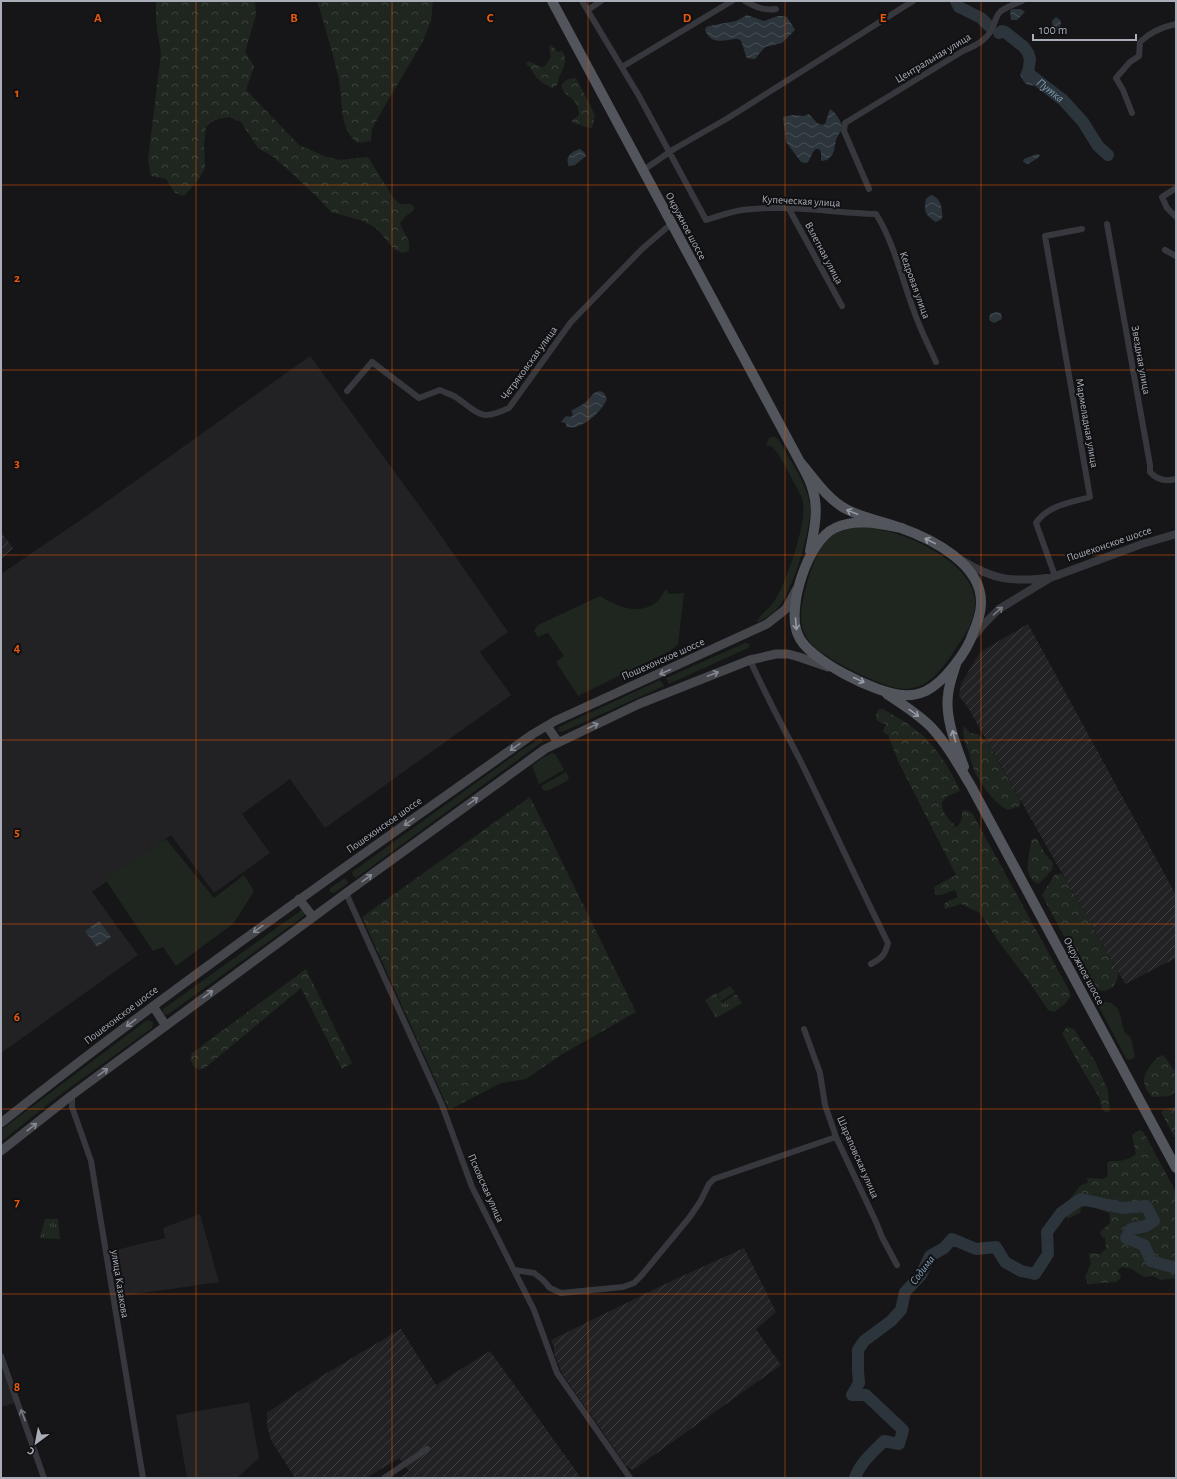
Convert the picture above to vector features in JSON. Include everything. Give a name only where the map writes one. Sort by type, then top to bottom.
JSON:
[{"type":"main road","name":"Окружное шоссе","points":[[552,1],[812,485],[816,501],[814,531],[808,560],[799,585],[795,620],[798,637],[814,654],[837,670],[882,691],[916,714],[931,727],[950,753],[971,786],[1176,1168]]},
{"type":"main road","name":"Окружное шоссе","points":[[800,462],[833,500],[845,509],[902,528],[933,542],[956,557],[973,577],[978,587],[981,596],[980,614],[971,640],[957,661],[938,682],[925,691],[913,695],[902,695],[882,691]]},
{"type":"main road","name":"Окружное шоссе","points":[[808,560],[821,538],[829,531],[840,526],[861,522],[902,528]]},
{"type":"main road","name":"Пошехонское шоссе","points":[[1,1123],[153,1006],[299,899],[534,734],[548,726],[767,624],[786,609],[799,585]]},
{"type":"main road","points":[[1,1151],[72,1095],[313,917],[545,749],[670,691],[750,660],[776,654],[788,654],[805,658],[837,670]]},
{"type":"main road","name":"Окружное шоссе","points":[[957,661],[948,693],[948,710],[955,740],[971,786]]},
{"type":"main road","points":[[548,726],[558,742]]},
{"type":"main road","points":[[299,899],[313,917]]},
{"type":"main road","points":[[153,1006],[166,1026]]},
{"type":"street","points":[[582,1],[622,67],[670,152]]},
{"type":"street","points":[[588,10],[601,1]]},
{"type":"street","points":[[622,67],[732,1]]},
{"type":"street","points":[[745,1],[756,8],[767,11],[776,9]]},
{"type":"street","points":[[642,170],[728,118],[913,1]]},
{"type":"street","name":"Центральная улица","points":[[869,189],[844,131],[845,123],[963,51],[976,45],[985,38],[992,29],[999,13],[1022,1]]},
{"type":"street","points":[[1132,113],[1123,90],[1116,78],[1130,62],[1139,56],[1140,42],[1147,35],[1156,30],[1176,24]]},
{"type":"street","name":"Купеческая улица","points":[[670,152],[706,220],[741,210],[789,208],[876,214]]},
{"type":"street","points":[[1176,188],[1162,197],[1167,208],[1176,217]]},
{"type":"street","name":"Взлетная улица","points":[[789,208],[842,306]]},
{"type":"street","name":"Кедровая улица","points":[[876,214],[881,222],[892,250],[916,318],[936,362]]},
{"type":"street","name":"Четряковская улица","points":[[347,392],[372,362],[419,398],[440,390],[455,397],[478,415],[496,415],[509,408],[571,322],[642,249],[671,224]]},
{"type":"street","name":"Звездная улица","points":[[1107,224],[1150,472],[1159,479],[1169,481],[1176,479]]},
{"type":"street","name":"Мармеладная улица","points":[[1052,577],[1036,523],[1041,516],[1054,507],[1090,498],[1045,236],[1082,229]]},
{"type":"street","points":[[1164,250],[1176,256]]},
{"type":"street","name":"Пошехонское шоссе","points":[[1052,577],[1142,544],[1176,534]]},
{"type":"street","points":[[956,557],[987,573],[1001,578],[1025,581],[1052,577]]},
{"type":"street","points":[[971,640],[999,609],[1052,577]]},
{"type":"street","points":[[750,660],[766,696],[800,760],[857,882],[888,943],[881,959],[871,964]]},
{"type":"street","name":"Псковская улица","points":[[346,893],[442,1105],[472,1186],[534,1310],[548,1353],[560,1380],[630,1478]]},
{"type":"street","name":"Шараповская улица","points":[[804,1029],[820,1073],[825,1105],[836,1137],[897,1266]]},
{"type":"street","name":"улица Казакова","points":[[72,1095],[72,1107],[91,1161],[142,1478]]},
{"type":"street","points":[[514,1270],[534,1273],[550,1288],[561,1293],[623,1287],[634,1283],[688,1218],[700,1202],[709,1184],[714,1179],[836,1137]]},
{"type":"street","points":[[1,1356],[44,1478]]},
{"type":"street","points":[[384,1478],[427,1449]]},
{"type":"shaded area","points":[[310,356],[432,523],[508,632],[480,652],[511,695],[325,828],[290,779],[242,814],[270,853],[214,893],[171,835],[92,892],[138,955],[1,1053],[1,574],[88,515]]},
{"type":"shaded area","points":[[1,532],[13,548],[1,559]]},
{"type":"shaded area","points":[[1028,624],[1176,895],[1176,958],[1125,984],[967,706],[959,696],[961,684],[980,652]]},
{"type":"shaded area","points":[[200,1214],[219,1282],[122,1296],[116,1250],[165,1238],[163,1228]]},
{"type":"shaded area","points":[[744,1248],[776,1312],[756,1329],[781,1365],[633,1470],[626,1466],[563,1375],[554,1354],[554,1347],[551,1340],[663,1285]]},
{"type":"shaded area","points":[[401,1329],[436,1385],[490,1351],[581,1478],[399,1478],[409,1471],[399,1458],[366,1478],[295,1478],[271,1440],[267,1426],[267,1413],[320,1377]]},
{"type":"shaded area","points":[[1,1367],[15,1403],[1,1407]]},
{"type":"shaded area","points":[[249,1402],[259,1458],[237,1478],[187,1478],[176,1415]]},
{"type":"green space","points":[[156,1],[255,1],[256,15],[245,52],[254,66],[246,90],[299,145],[324,156],[340,160],[368,157],[394,199],[400,204],[411,204],[415,208],[403,219],[400,224],[409,242],[409,251],[402,253],[395,250],[376,228],[363,221],[331,212],[286,168],[272,156],[258,148],[241,122],[229,117],[214,120],[206,127],[204,144],[205,168],[199,179],[184,196],[175,193],[166,179],[151,176],[148,160],[161,53],[156,22]]},
{"type":"green space","points":[[317,1],[433,1],[431,21],[422,43],[372,129],[371,141],[357,143],[346,128],[342,111],[338,76]]},
{"type":"green space","points":[[551,45],[558,52],[562,51],[565,57],[564,66],[557,85],[552,88],[538,79],[526,64],[528,61],[542,67],[545,66],[551,57],[549,47]]},
{"type":"green space","points":[[576,78],[595,115],[592,128],[573,123],[572,121],[579,115],[578,109],[574,101],[566,94],[561,86],[567,80]]},
{"type":"green space","points":[[774,436],[782,445],[802,480],[809,500],[810,516],[801,557],[785,597],[773,613],[758,622],[757,621],[759,618],[771,606],[780,592],[795,553],[802,524],[803,503],[801,496],[779,455],[773,448],[766,445],[769,438]]},
{"type":"green space","points":[[864,527],[897,534],[924,545],[948,560],[958,569],[967,579],[973,590],[975,607],[968,630],[943,667],[928,682],[922,685],[906,689],[895,688],[862,675],[839,664],[822,653],[806,637],[803,630],[801,621],[807,583],[822,546],[827,539],[835,533]]},
{"type":"green space","points":[[666,589],[669,594],[684,593],[678,644],[670,651],[578,696],[556,662],[564,656],[548,633],[538,637],[534,631],[538,625],[600,596],[620,606],[641,609],[656,603]]},
{"type":"green space","points":[[745,643],[750,644],[748,648],[669,684],[666,678]]},
{"type":"green space","points":[[660,680],[664,686],[562,732],[558,731],[559,727]]},
{"type":"green space","points":[[879,709],[883,709],[909,724],[920,733],[934,747],[951,773],[960,791],[948,796],[944,800],[942,808],[946,816],[956,827],[961,820],[962,811],[966,810],[972,813],[1070,992],[1071,996],[1065,1004],[1054,1012],[1048,1010],[980,913],[961,904],[945,909],[944,905],[946,902],[958,897],[954,890],[942,895],[935,894],[934,887],[956,875],[899,763],[888,735],[883,732],[886,724],[876,719]]},
{"type":"green space","points":[[964,726],[970,733],[977,734],[987,742],[1020,800],[1020,806],[1008,810],[993,799],[985,788],[972,764],[964,738]]},
{"type":"green space","points":[[541,738],[543,741],[541,743],[356,878],[353,876],[352,872],[520,751]]},
{"type":"green space","points":[[552,753],[556,755],[564,770],[539,784],[532,766],[542,758]]},
{"type":"green space","points":[[566,772],[569,778],[567,781],[547,791],[543,790],[541,786]]},
{"type":"green space","points":[[530,797],[636,1012],[561,1055],[526,1079],[501,1083],[449,1110],[362,917]]},
{"type":"green space","points":[[1034,838],[1037,839],[1045,854],[1053,863],[1052,870],[1038,884],[1030,876],[1028,870],[1031,841]]},
{"type":"green space","points":[[166,839],[214,898],[244,875],[254,891],[234,923],[176,966],[163,947],[153,951],[105,879]]},
{"type":"green space","points":[[1055,874],[1063,875],[1118,972],[1116,982],[1110,989],[1102,991],[1092,988],[1042,895]]},
{"type":"green space","points":[[345,878],[348,883],[334,893],[330,892],[330,888]]},
{"type":"green space","points":[[303,909],[306,913],[304,916],[167,1015],[163,1014],[163,1009]]},
{"type":"green space","points":[[306,969],[352,1063],[342,1069],[301,988],[205,1068],[200,1070],[194,1067],[190,1059],[192,1053]]},
{"type":"green space","points":[[730,986],[735,992],[721,1001],[717,994]]},
{"type":"green space","points":[[716,993],[722,1003],[736,994],[742,1003],[716,1018],[705,1000]]},
{"type":"green space","points":[[1110,1002],[1117,1008],[1124,1031],[1132,1041],[1135,1056],[1133,1059],[1127,1060],[1099,1007],[1100,1004]]},
{"type":"green space","points":[[147,1020],[153,1022],[152,1028],[57,1097],[1,1142],[1,1130]]},
{"type":"green space","points":[[1067,1027],[1074,1029],[1096,1063],[1108,1091],[1110,1111],[1105,1112],[1102,1109],[1099,1097],[1062,1033]]},
{"type":"green space","points":[[1163,1055],[1172,1068],[1176,1071],[1176,1091],[1170,1096],[1153,1097],[1145,1086],[1144,1078],[1153,1062]]},
{"type":"green space","points":[[1176,1106],[1176,1140],[1161,1112]]},
{"type":"green space","points":[[1141,1130],[1176,1192],[1176,1278],[1161,1280],[1153,1276],[1144,1277],[1132,1269],[1122,1267],[1117,1271],[1121,1278],[1116,1282],[1088,1284],[1085,1277],[1091,1263],[1089,1253],[1100,1254],[1106,1249],[1105,1238],[1102,1237],[1100,1232],[1110,1223],[1109,1213],[1089,1205],[1081,1208],[1080,1213],[1067,1219],[1067,1205],[1071,1197],[1081,1185],[1088,1183],[1087,1178],[1103,1179],[1108,1176],[1107,1164],[1109,1161],[1120,1161],[1136,1154],[1132,1135]]},
{"type":"green space","points":[[45,1219],[58,1219],[60,1239],[40,1238]]},
{"type":"water","points":[[1012,9],[1021,9],[1025,12],[1017,20],[1011,20],[1010,11]]},
{"type":"water","points":[[747,15],[764,21],[778,16],[784,16],[787,17],[795,30],[782,43],[765,47],[755,59],[747,58],[740,40],[733,39],[718,41],[709,36],[705,30],[706,27],[736,21]]},
{"type":"water","points":[[1056,17],[1061,21],[1060,29],[1057,31],[1052,22]]},
{"type":"water","points":[[1025,69],[1032,71],[1036,75],[1038,79],[1036,85],[1028,85],[1023,80],[1020,75],[1022,70]]},
{"type":"water","points":[[830,109],[838,117],[842,128],[837,138],[833,153],[827,160],[821,161],[821,152],[819,149],[816,149],[807,163],[801,162],[786,142],[783,117],[792,115],[804,116],[809,114],[817,123],[822,125],[825,124]]},
{"type":"water","points":[[580,149],[586,156],[575,165],[569,166],[567,160],[568,157],[574,151]]},
{"type":"water","points":[[1037,154],[1040,155],[1038,158],[1028,164],[1023,162],[1024,159]]},
{"type":"water","points":[[931,195],[937,198],[942,208],[942,219],[936,222],[930,218],[925,210],[926,199]]},
{"type":"water","points":[[996,312],[1001,313],[1002,319],[994,323],[989,320],[990,314]]},
{"type":"water","points":[[600,391],[604,393],[607,399],[598,412],[590,419],[576,427],[566,427],[566,423],[561,422],[566,416],[571,417],[573,414],[571,411],[585,403],[594,393]]},
{"type":"water","points":[[99,921],[111,937],[97,947],[85,931]]},
{"type":"waterway","name":"Путка","points":[[956,1],[959,7],[981,18],[989,26]]},
{"type":"waterway","name":"Путка","points":[[999,33],[1002,31],[1005,32],[1024,47],[1030,59],[1028,73],[1063,100],[1083,122],[1098,146],[1108,155]]},
{"type":"waterway","name":"Содима","points":[[855,1478],[863,1463],[884,1441],[899,1444],[903,1430],[866,1395],[852,1395],[859,1383],[858,1350],[864,1341],[891,1321],[901,1310],[905,1292],[921,1275],[930,1256],[944,1248],[952,1239],[976,1249],[996,1247],[1005,1262],[1021,1271],[1035,1274],[1048,1254],[1047,1232],[1061,1213],[1081,1199],[1122,1208],[1146,1206],[1154,1221],[1146,1226],[1131,1229],[1126,1238],[1144,1245],[1151,1261],[1176,1268]]}]
